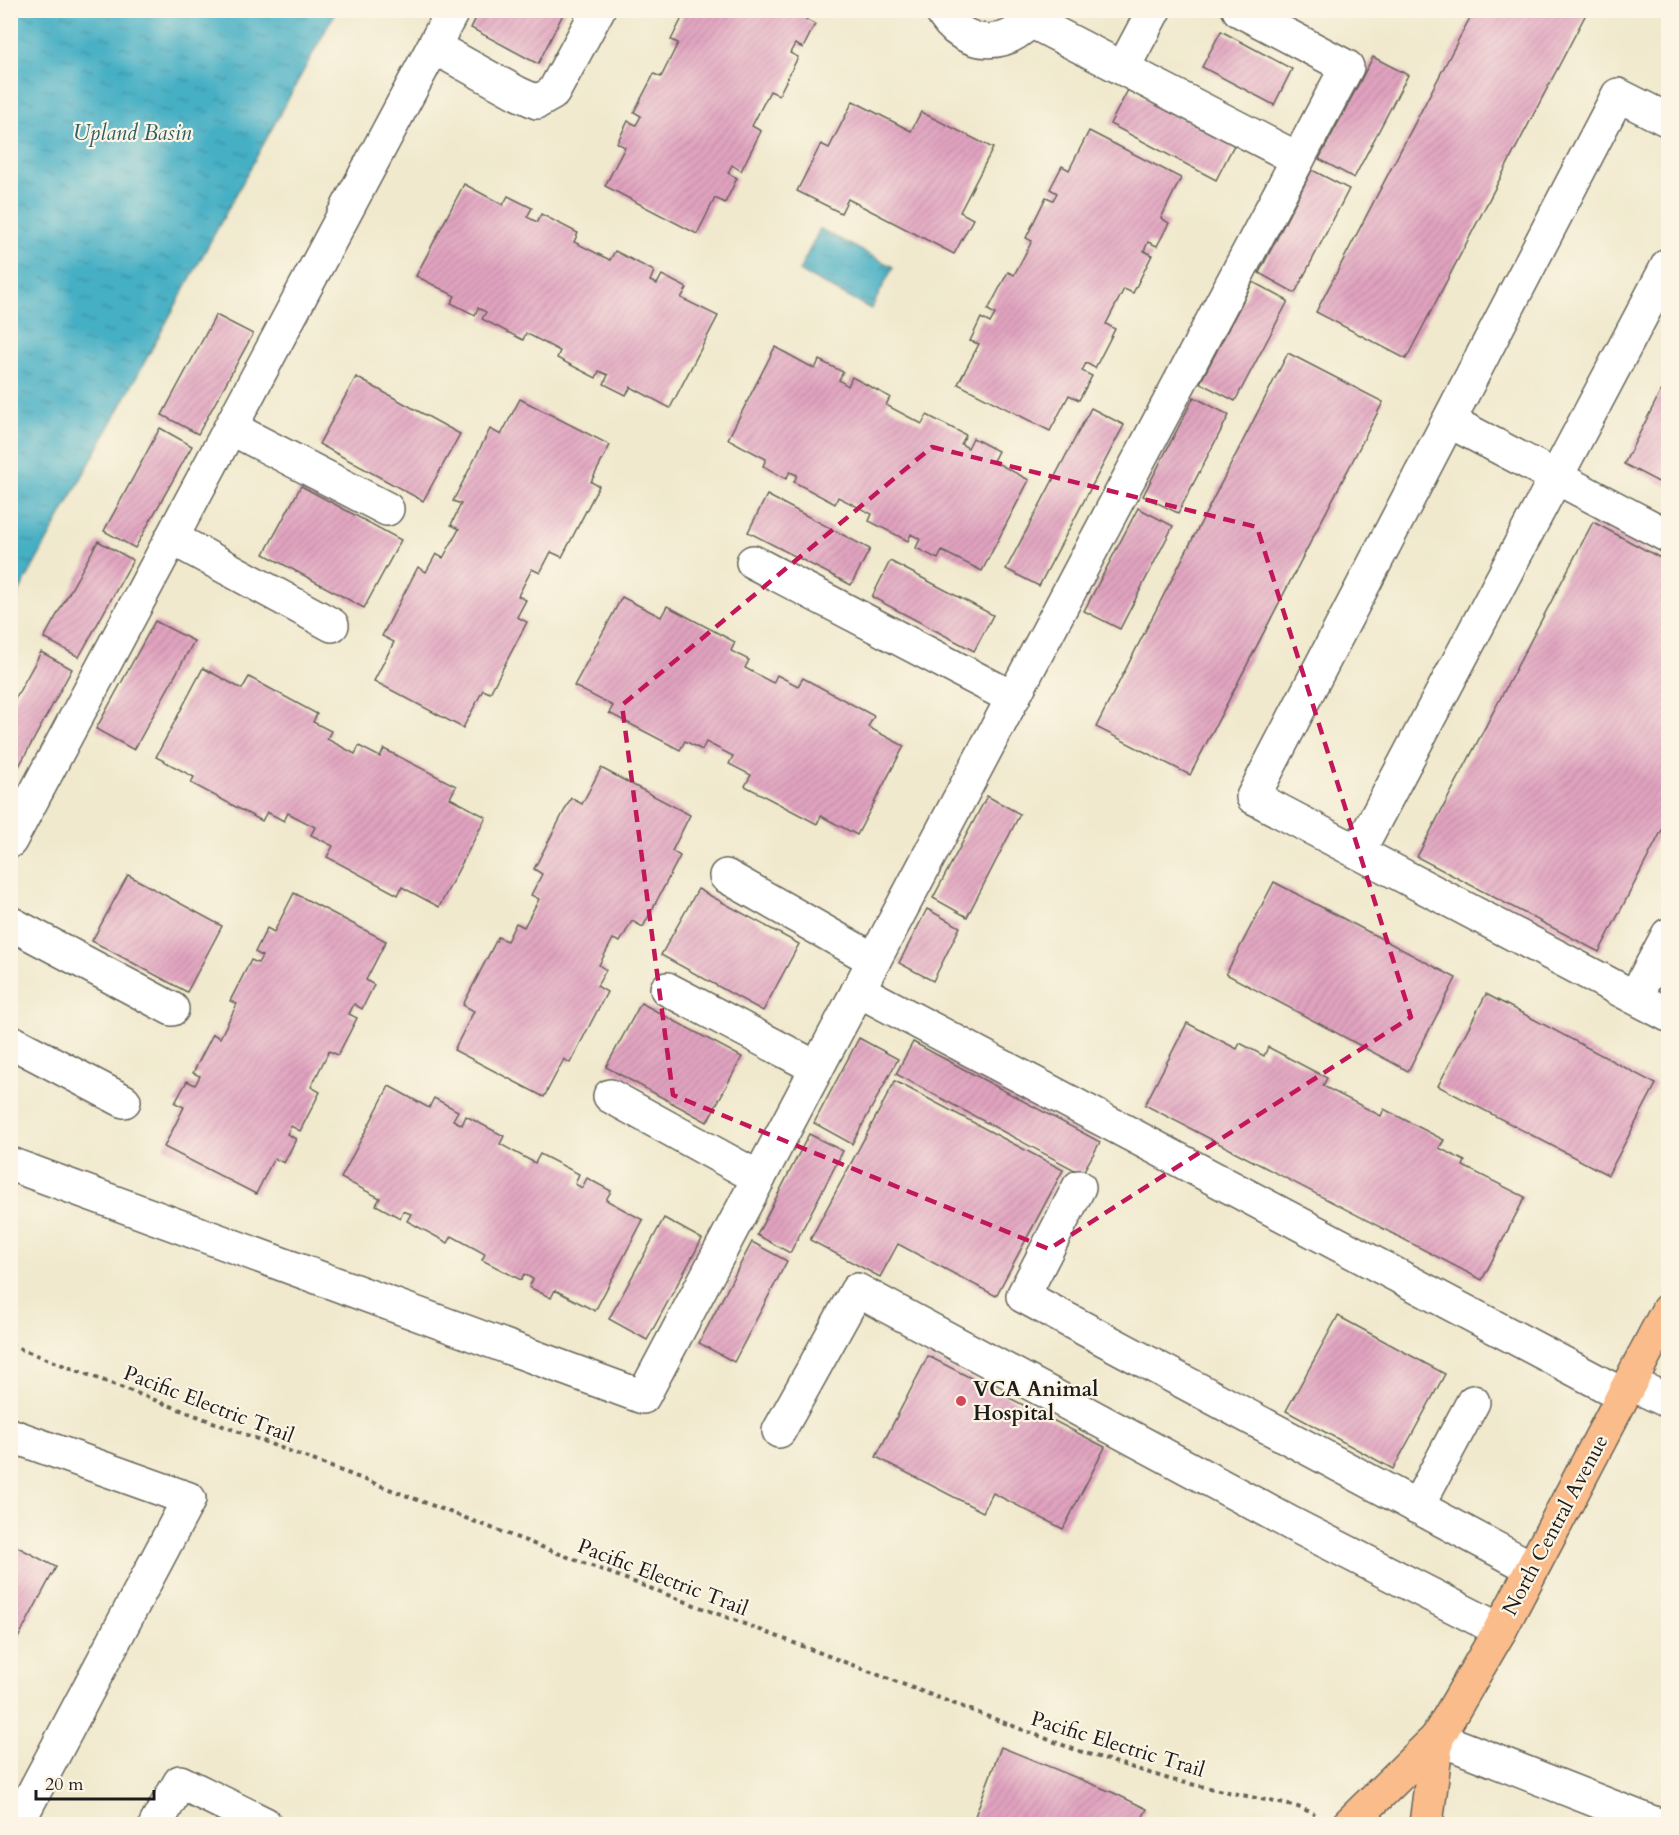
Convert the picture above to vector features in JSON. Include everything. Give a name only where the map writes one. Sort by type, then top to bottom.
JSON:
[{"type":"main road","name":"North Central Avenue","points":[[1437,1738],[1500,1630],[1668,1310]]},
{"type":"main road","points":[[1349,1824],[1437,1738]]},
{"type":"main road","points":[[1426,1824],[1437,1738]]},
{"type":"street","points":[[10,841],[453,10]]},
{"type":"street","points":[[434,47],[537,102],[553,93],[598,10]]},
{"type":"street","points":[[941,10],[952,26],[966,36],[983,41],[1001,40],[1018,33],[1034,16],[1123,68],[1298,159]]},
{"type":"street","points":[[1123,68],[1154,10]]},
{"type":"street","points":[[10,1164],[643,1397],[1347,67],[1239,10]]},
{"type":"street","points":[[1668,118],[1618,95],[1253,797],[1668,1016]]},
{"type":"street","points":[[1359,852],[1668,265]]},
{"type":"street","points":[[1449,421],[1668,536]]},
{"type":"street","points":[[231,428],[387,509]]},
{"type":"street","points":[[172,538],[332,625]]},
{"type":"street","points":[[753,562],[1013,698]]},
{"type":"street","points":[[726,876],[874,960]]},
{"type":"street","points":[[10,923],[172,1009]]},
{"type":"street","points":[[1635,997],[1668,935]]},
{"type":"street","points":[[667,988],[817,1068]]},
{"type":"street","points":[[858,990],[1627,1389],[1668,1401]]},
{"type":"street","points":[[10,1041],[124,1101]]},
{"type":"street","points":[[610,1096],[759,1178]]},
{"type":"street","points":[[1079,1187],[1023,1296],[1532,1568]]},
{"type":"street","points":[[779,1431],[857,1290],[1292,1524],[1500,1630]]},
{"type":"street","points":[[1417,1507],[1473,1402]]},
{"type":"street","points":[[10,1435],[189,1499],[17,1824]]},
{"type":"street","points":[[1437,1738],[1656,1824]]},
{"type":"street","points":[[156,1824],[180,1782],[265,1824]]},
{"type":"path","name":"Pacific Electric Trail","points":[[10,1345],[1076,1750],[1172,1780],[1298,1807],[1312,1813]]},
{"type":"highlighted area","points":[[932,447],[1257,527],[1411,1017],[1049,1249],[673,1095],[622,705]]},
{"type":"water","name":"Upland Basin","points":[[10,11],[336,11],[11,607]]},
{"type":"water","points":[[820,229],[893,267],[871,309],[799,271]]},
{"type":"building","points":[[480,10],[565,10],[538,64],[471,28]]},
{"type":"building","points":[[686,10],[812,10],[806,20],[815,24],[803,48],[795,44],[790,53],[798,57],[779,95],[770,91],[752,126],[761,131],[741,171],[732,165],[728,173],[737,178],[725,203],[715,198],[697,234],[605,186],[625,147],[617,143],[628,121],[636,125],[641,116],[634,112],[654,74],[661,77],[678,43],[671,40]]},
{"type":"building","points":[[1474,10],[1588,10],[1406,359],[1316,312]]},
{"type":"building","points":[[1221,31],[1292,69],[1274,105],[1202,67]]},
{"type":"building","points":[[1373,57],[1408,75],[1354,178],[1319,159]]},
{"type":"building","points":[[1128,90],[1234,145],[1216,180],[1110,124]]},
{"type":"building","points":[[853,101],[911,131],[921,112],[993,148],[960,212],[973,219],[954,254],[848,199],[841,213],[797,191],[821,144],[829,148]]},
{"type":"building","points":[[1089,131],[1181,178],[1161,218],[1169,223],[1157,246],[1148,242],[1144,251],[1152,255],[1133,293],[1124,289],[1106,324],[1115,329],[1095,368],[1086,363],[1082,371],[1092,376],[1079,400],[1069,395],[1050,431],[958,384],[979,344],[970,341],[981,318],[990,323],[995,314],[988,310],[1008,272],[1014,275],[1032,241],[1026,238],[1046,197],[1053,200],[1057,193],[1050,189],[1062,166],[1069,170]]},
{"type":"building","points":[[1312,170],[1349,189],[1295,293],[1259,273]]},
{"type":"building","points":[[464,184],[503,205],[508,196],[532,208],[527,217],[537,222],[541,214],[578,233],[574,242],[610,260],[615,251],[654,271],[650,281],[657,284],[662,275],[687,288],[681,298],[718,316],[670,408],[631,387],[626,395],[604,384],[608,375],[599,371],[596,378],[557,358],[560,351],[526,333],[523,340],[482,319],[486,312],[478,308],[475,315],[451,303],[455,296],[416,276]]},
{"type":"building","points":[[1253,282],[1288,301],[1235,401],[1200,383]]},
{"type":"building","points":[[216,315],[253,334],[198,434],[162,415]]},
{"type":"building","points":[[775,347],[815,369],[819,360],[843,372],[839,380],[848,386],[852,377],[890,397],[886,405],[922,424],[927,415],[966,435],[961,444],[968,448],[973,438],[998,451],[993,461],[1029,480],[982,571],[942,551],[938,559],[916,548],[920,539],[911,534],[908,541],[869,521],[872,514],[838,497],[835,504],[794,482],[797,475],[790,472],[786,479],[763,466],[766,459],[728,439]]},
{"type":"building","points":[[1288,353],[1383,402],[1190,775],[1096,727]]},
{"type":"building","points":[[356,377],[460,434],[423,501],[319,444]]},
{"type":"building","points":[[1668,377],[1668,487],[1624,464]]},
{"type":"building","points":[[1194,397],[1229,415],[1178,513],[1143,496]]},
{"type":"building","points":[[520,399],[610,445],[591,482],[599,486],[562,557],[551,552],[540,573],[532,569],[518,596],[526,600],[517,617],[527,622],[490,693],[483,690],[463,728],[374,681],[394,642],[382,636],[418,567],[426,572],[436,554],[443,558],[459,529],[451,525],[461,504],[453,501],[490,429],[501,435]]},
{"type":"building","points":[[1091,408],[1124,425],[1039,586],[1006,569]]},
{"type":"building","points":[[160,428],[192,446],[135,548],[104,531]]},
{"type":"building","points":[[301,486],[401,540],[364,608],[264,554]]},
{"type":"building","points":[[767,495],[870,549],[851,585],[748,532]]},
{"type":"building","points":[[1138,508],[1173,526],[1120,629],[1084,611]]},
{"type":"building","points":[[1593,522],[1668,562],[1668,818],[1599,952],[1417,857]]},
{"type":"building","points":[[98,541],[133,560],[79,657],[44,638]]},
{"type":"building","points":[[890,561],[993,615],[974,651],[872,597]]},
{"type":"building","points":[[622,597],[661,617],[667,606],[735,642],[731,651],[749,660],[745,668],[773,683],[777,675],[798,686],[803,678],[874,716],[868,727],[904,746],[857,835],[821,816],[817,824],[745,786],[751,775],[729,764],[733,756],[706,742],[702,750],[685,741],[680,750],[609,713],[613,706],[574,686]]},
{"type":"building","points":[[155,621],[194,641],[134,750],[96,729]]},
{"type":"building","points":[[41,652],[72,669],[17,770],[10,766],[10,708]]},
{"type":"building","points":[[203,668],[242,689],[249,677],[317,714],[313,722],[331,731],[327,739],[355,754],[359,746],[380,757],[384,749],[456,786],[450,798],[486,817],[439,907],[402,887],[398,895],[327,857],[333,846],[311,835],[315,827],[288,813],[284,821],[267,812],[262,821],[191,783],[194,777],[156,757]]},
{"type":"building","points":[[601,768],[690,815],[672,851],[680,856],[643,927],[632,921],[620,942],[613,939],[599,965],[606,970],[597,986],[607,992],[570,1063],[564,1059],[544,1097],[454,1050],[474,1011],[463,1005],[498,937],[507,941],[516,923],[524,927],[539,899],[531,895],[542,874],[534,869],[571,798],[582,804]]},
{"type":"building","points":[[987,796],[1020,814],[967,917],[933,898]]},
{"type":"building","points":[[128,875],[222,926],[187,992],[92,941]]},
{"type":"building","points":[[1274,882],[1456,978],[1408,1071],[1226,974]]},
{"type":"building","points":[[698,889],[799,944],[763,1011],[661,955]]},
{"type":"building","points":[[294,893],[386,941],[366,980],[374,985],[362,1009],[354,1004],[349,1014],[357,1018],[338,1055],[329,1051],[311,1087],[320,1092],[300,1131],[291,1126],[287,1134],[296,1139],[284,1163],[274,1158],[256,1194],[164,1147],[184,1107],[175,1103],[187,1081],[195,1085],[200,1076],[193,1073],[213,1034],[220,1038],[237,1004],[230,1001],[251,960],[258,963],[262,956],[255,952],[267,928],[274,932]]},
{"type":"building","points":[[927,909],[960,927],[933,981],[899,963]]},
{"type":"building","points":[[1486,994],[1656,1084],[1608,1175],[1438,1086]]},
{"type":"building","points":[[641,1003],[742,1057],[707,1122],[606,1067]]},
{"type":"building","points":[[1187,1023],[1237,1049],[1240,1043],[1264,1056],[1268,1047],[1327,1078],[1323,1086],[1381,1116],[1384,1109],[1444,1140],[1439,1148],[1465,1161],[1463,1166],[1525,1197],[1482,1280],[1145,1105]]},
{"type":"building","points":[[859,1038],[898,1059],[852,1144],[814,1123]]},
{"type":"building","points":[[913,1042],[1100,1142],[1082,1174],[896,1074]]},
{"type":"building","points":[[895,1081],[1063,1170],[996,1296],[898,1244],[880,1277],[810,1240]]},
{"type":"building","points":[[389,1086],[429,1108],[434,1098],[458,1111],[453,1120],[462,1125],[466,1116],[504,1136],[500,1144],[535,1163],[540,1154],[579,1174],[575,1184],[582,1188],[587,1178],[611,1191],[606,1200],[643,1220],[595,1311],[555,1290],[551,1298],[529,1287],[533,1279],[524,1274],[521,1280],[482,1260],[485,1254],[452,1236],[448,1243],[407,1221],[411,1214],[403,1211],[400,1218],[376,1205],[380,1198],[341,1178]]},
{"type":"building","points":[[809,1134],[843,1151],[790,1253],[757,1235]]},
{"type":"building","points":[[664,1218],[702,1239],[647,1340],[609,1319]]},
{"type":"building","points":[[752,1242],[787,1261],[734,1362],[699,1343]]},
{"type":"building","points":[[1338,1316],[1445,1374],[1393,1469],[1286,1411]]},
{"type":"building","name":"VCA Animal Hospital","points":[[928,1356],[1105,1447],[1063,1529],[993,1493],[983,1512],[876,1457]]},
{"type":"building","points":[[10,1543],[56,1567],[10,1653]]},
{"type":"building","points":[[1001,1747],[1114,1793],[1147,1809],[1139,1824],[972,1824]]},
{"type":"place","name":"VCA Animal Hospital","points":[[961,1401]]}]
